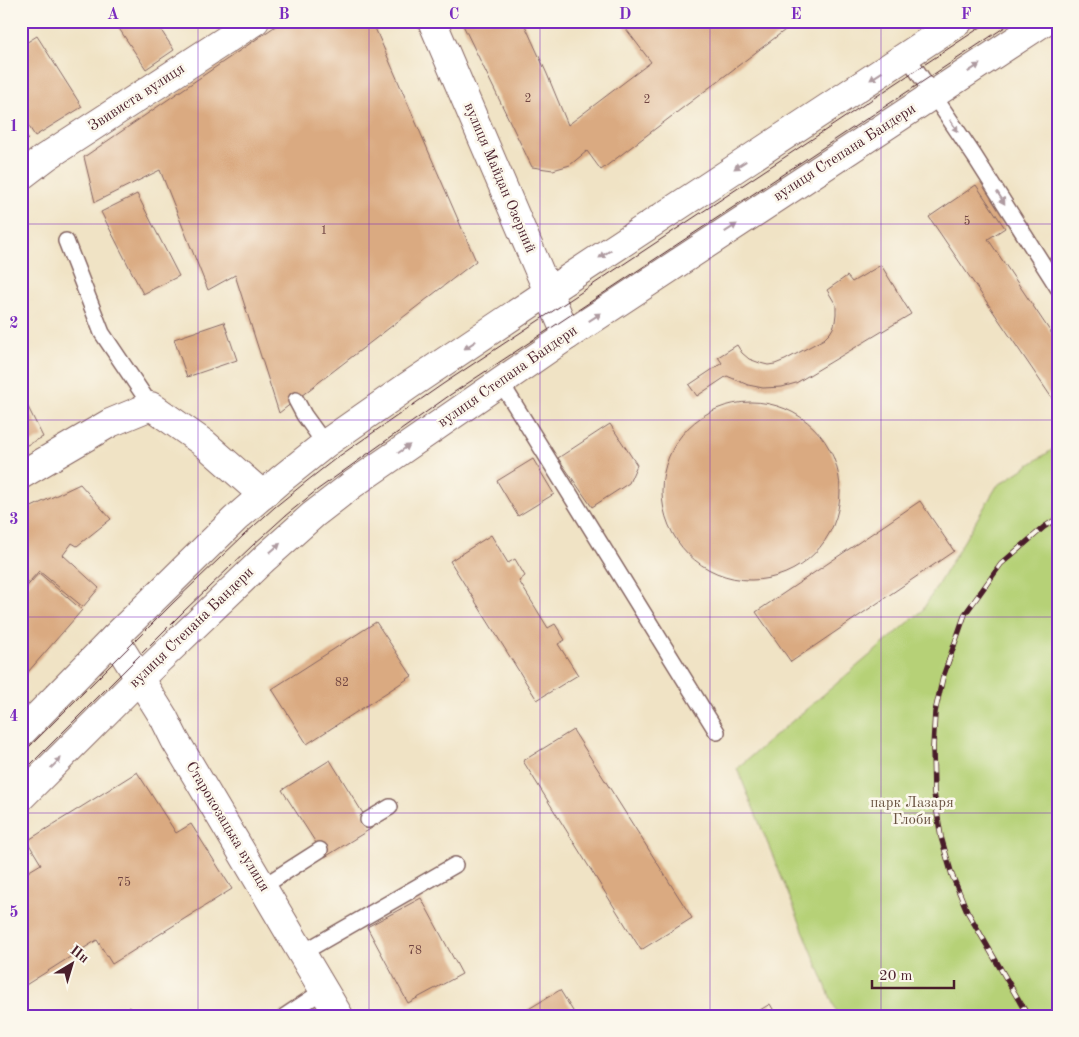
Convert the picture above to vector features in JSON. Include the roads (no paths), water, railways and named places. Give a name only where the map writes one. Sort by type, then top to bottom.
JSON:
[{"type":"main road","name":"Звивиста вулиця","points":[[21,176],[46,157],[255,21]]},
{"type":"main road","name":"вулиця Майдан Озерний","points":[[432,21],[567,336]]},
{"type":"main road","points":[[21,733],[235,519],[325,444],[416,380],[959,21]]},
{"type":"main road","name":"вулиця Степана Бандери","points":[[21,797],[139,679],[265,558],[313,515],[353,484],[567,336],[1045,21]]},
{"type":"main road","points":[[21,475],[110,423],[151,406],[205,444],[262,495]]},
{"type":"main road","name":"Старокозацька вулиця","points":[[114,638],[164,718],[340,1016]]},
{"type":"lane","points":[[907,56],[975,157],[1058,288]]},
{"type":"lane","points":[[66,241],[102,333],[151,406]]},
{"type":"lane","points":[[500,381],[717,732]]},
{"type":"lane","points":[[296,400],[304,415],[325,444]]},
{"type":"lane","points":[[368,820],[390,806]]},
{"type":"lane","points":[[262,886],[320,850]]},
{"type":"lane","points":[[302,953],[455,865]]},
{"type":"lane","points":[[285,1016],[324,990]]},
{"type":"tram line","points":[[21,755],[244,535],[275,507],[335,459],[443,384],[990,21]]},
{"type":"tram line","points":[[21,774],[185,610],[253,545],[317,490],[450,395],[1014,21]]},
{"type":"railway","points":[[1028,1016],[967,911],[952,875],[941,837],[934,793],[933,748],[935,712],[943,677],[965,614],[1001,564],[1044,527],[1058,518]]},
{"type":"park label","name":"парк Лазаря Глоби","points":[[912,812]]}]
